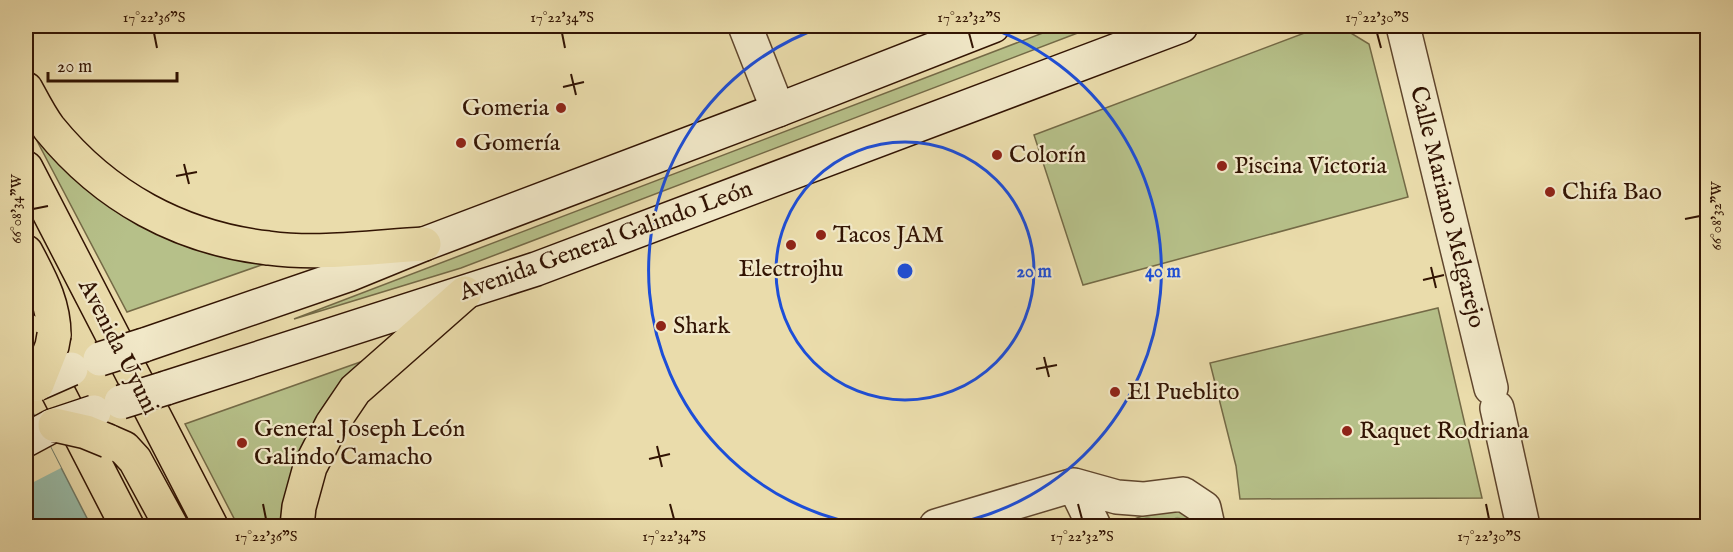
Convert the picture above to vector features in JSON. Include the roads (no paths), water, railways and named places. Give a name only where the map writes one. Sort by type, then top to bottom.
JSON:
[{"type":"main road","points":[[745,26],[778,110]]},
{"type":"main road","points":[[31,386],[86,364],[348,275],[993,26]]},
{"type":"main road","name":"Avenida General Galindo León","points":[[108,418],[166,388],[536,269],[1181,26]]},
{"type":"main road","name":"Calle Mariano Melgarejo","points":[[1404,26],[1523,526]]},
{"type":"main road","points":[[26,89],[47,126],[79,163],[123,197],[150,213],[186,228],[230,241],[269,249],[344,249],[424,244]]},
{"type":"main road","name":"Avenida Uyuni","points":[[26,168],[211,526]]},
{"type":"main road","points":[[26,252],[43,284],[54,319],[40,332]]},
{"type":"main road","points":[[297,526],[299,507],[310,466],[332,424],[355,390],[465,293]]},
{"type":"main road","points":[[31,386],[52,346],[40,332]]},
{"type":"main road","points":[[40,332],[126,526]]},
{"type":"main road","points":[[44,431],[87,432],[108,418],[124,448],[135,460],[171,526]]},
{"type":"main road","points":[[1074,485],[1094,526]]},
{"type":"main road","points":[[936,526],[1074,485],[1117,497],[1143,498],[1183,494],[1204,508],[1208,526]]},
{"type":"place","name":"Gomeria","points":[[561,108]]},
{"type":"place","name":"Gomería","points":[[461,143]]},
{"type":"place","name":"Colorín","points":[[997,155]]},
{"type":"place","name":"Piscina Victoria","points":[[1222,166]]},
{"type":"place","name":"Chifa Bao","points":[[1550,192]]},
{"type":"place","name":"Tacos JAM","points":[[821,235]]},
{"type":"place","name":"Electrojhu","points":[[791,245]]},
{"type":"place","name":"Shark","points":[[661,326]]},
{"type":"place","name":"El Pueblito","points":[[1115,392]]},
{"type":"place","name":"Raquet Rodriana","points":[[1347,431]]},
{"type":"place","name":"General Joseph León Galindo Camacho","points":[[242,443]]}]
